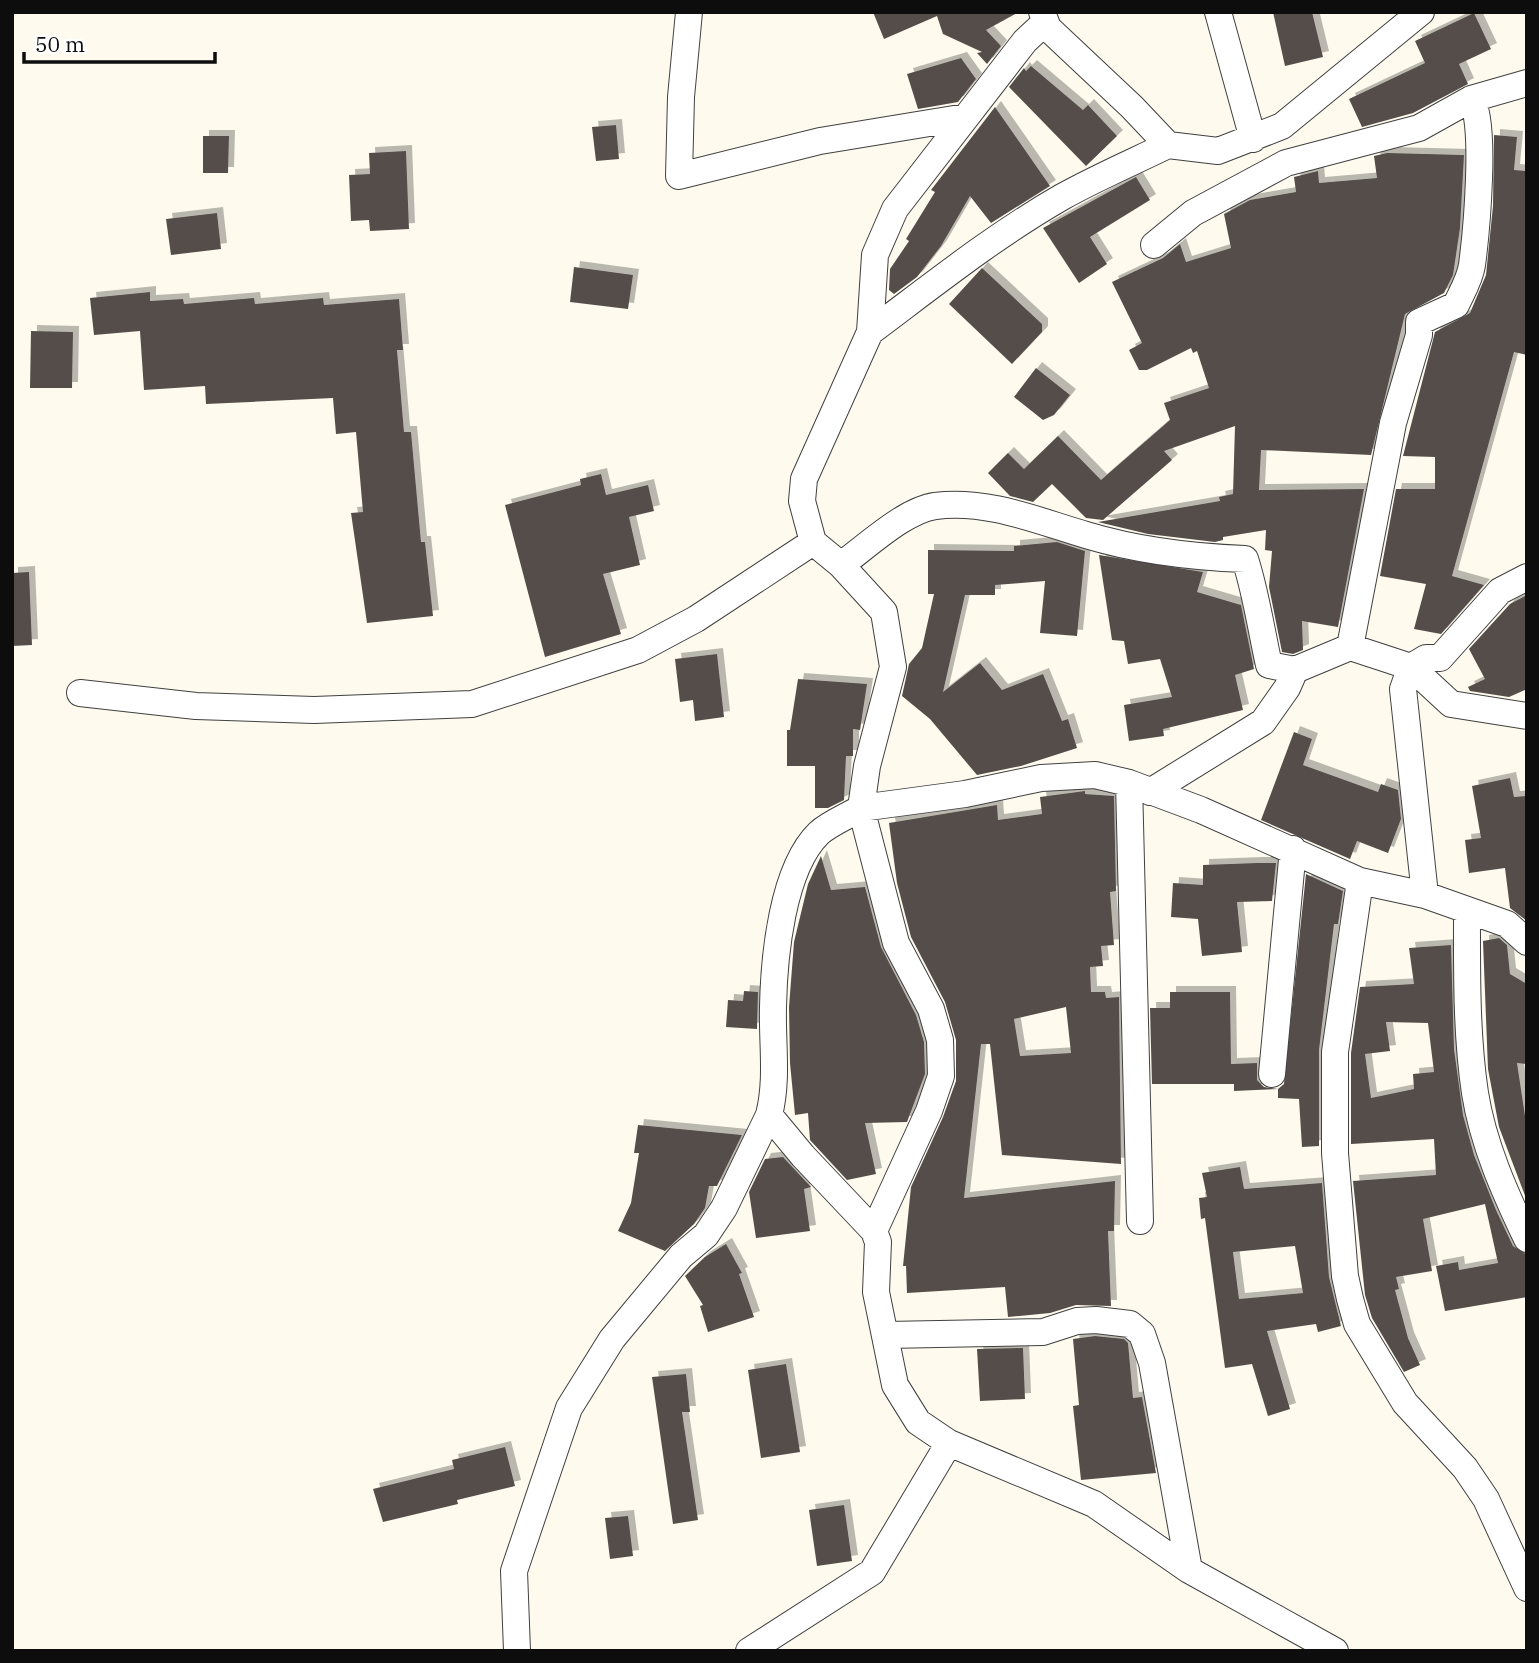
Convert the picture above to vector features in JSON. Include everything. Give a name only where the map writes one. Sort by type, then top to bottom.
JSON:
[{"type":"street","points":[[689,12],[681,97],[679,176],[820,141],[966,117]]},
{"type":"street","points":[[1218,12],[1253,139]]},
{"type":"street","points":[[870,332],[950,269],[1064,196],[1168,145],[1217,151],[1282,126],[1421,12]]},
{"type":"street","points":[[874,1231],[929,1111],[941,1076],[940,1052],[931,1009],[896,943],[861,808],[867,766],[893,667],[884,612],[841,565],[813,542],[802,501],[804,479],[870,332],[875,256],[895,209],[1025,41],[1045,20],[1168,145]]},
{"type":"street","points":[[1154,245],[1193,213],[1286,163],[1419,128],[1471,99],[1527,83]]},
{"type":"street","points":[[1350,647],[1393,423],[1419,335],[1419,322],[1456,305],[1472,267],[1480,144],[1477,107],[1471,99]]},
{"type":"street","points":[[841,565],[910,515],[934,506],[974,506],[1036,518],[1087,535],[1187,557],[1245,559],[1256,593],[1257,612],[1269,665],[1294,670],[1350,647],[1411,667],[1451,704],[1527,716]]},
{"type":"street","points":[[80,693],[196,706],[301,710],[377,710],[472,704],[638,650],[696,619],[813,542]]},
{"type":"street","points":[[1425,895],[1404,689],[1411,667],[1426,658],[1440,658],[1500,591],[1527,577]]},
{"type":"street","points":[[1140,787],[1263,722],[1287,688],[1294,670]]},
{"type":"street","points":[[517,1651],[514,1572],[569,1408],[612,1339],[681,1256],[706,1235],[724,1208],[769,1115],[775,1093],[773,1006],[784,906],[794,869],[819,833],[861,808],[965,794],[1041,778],[1095,775],[1140,787],[1293,849],[1360,881],[1425,895],[1507,924],[1527,942]]},
{"type":"street","points":[[1140,787],[1140,1220]]},
{"type":"street","points":[[1272,1074],[1293,849]]},
{"type":"street","points":[[1360,881],[1335,1052],[1335,1153],[1345,1276],[1350,1299],[1357,1324],[1405,1403],[1465,1468],[1486,1499],[1527,1588]]},
{"type":"street","points":[[1467,910],[1468,997],[1475,1093],[1490,1153],[1527,1239]]},
{"type":"street","points":[[769,1115],[803,1156],[874,1231],[878,1242],[876,1292],[895,1385],[918,1422],[949,1443],[1094,1504],[1189,1570],[1335,1651]]},
{"type":"street","points":[[886,1335],[1043,1332],[1077,1321],[1096,1320],[1130,1324],[1142,1334],[1152,1363],[1189,1570]]},
{"type":"street","points":[[749,1651],[872,1572],[949,1443]]},
{"type":"building","points":[[873,12],[1019,12],[986,30],[1001,46],[987,64],[977,53],[982,52],[943,34],[937,16],[884,39]]},
{"type":"building","points":[[1273,12],[1312,12],[1323,57],[1285,66]]},
{"type":"building","points":[[1474,13],[1491,49],[1459,64],[1468,84],[1413,113],[1362,127],[1349,99],[1425,63],[1415,41]]},
{"type":"building","points":[[961,58],[976,79],[958,102],[918,109],[907,74]]},
{"type":"building","points":[[1031,66],[1083,110],[1088,105],[1117,136],[1086,166],[1009,87],[1024,68],[1026,71]]},
{"type":"building","points":[[995,107],[1050,186],[991,223],[970,196],[941,246],[917,277],[894,294],[889,290],[890,269],[909,241],[906,239],[935,192],[931,190]]},
{"type":"building","points":[[616,125],[619,159],[596,161],[592,127]]},
{"type":"building","points":[[1494,135],[1517,137],[1514,170],[1527,171],[1527,355],[1514,352],[1452,576],[1484,585],[1441,634],[1414,629],[1426,584],[1380,576],[1396,489],[1435,489],[1435,457],[1403,456],[1435,332],[1470,313],[1486,275],[1493,206]]},
{"type":"building","points":[[203,136],[229,136],[228,173],[203,173]]},
{"type":"building","points":[[406,151],[409,229],[370,231],[369,220],[351,221],[349,175],[370,174],[369,153]]},
{"type":"building","points":[[1387,153],[1464,155],[1460,228],[1453,275],[1444,293],[1405,314],[1371,455],[1261,450],[1259,490],[1364,489],[1338,627],[1302,621],[1303,650],[1293,654],[1282,652],[1269,587],[1272,551],[1265,550],[1266,530],[1223,537],[1223,540],[1215,542],[1148,534],[1098,522],[1220,501],[1219,497],[1233,494],[1235,426],[1164,451],[1172,460],[1103,520],[1086,518],[1052,484],[1033,502],[1010,496],[988,473],[1008,453],[1024,469],[1058,436],[1101,480],[1170,420],[1164,403],[1209,388],[1197,351],[1193,353],[1191,348],[1147,370],[1139,370],[1129,350],[1142,343],[1112,282],[1163,258],[1180,244],[1186,262],[1231,248],[1224,214],[1250,200],[1296,192],[1294,177],[1318,171],[1319,183],[1377,178],[1374,156]]},
{"type":"building","points":[[1136,177],[1150,200],[1090,237],[1107,264],[1079,283],[1043,228]]},
{"type":"building","points":[[217,213],[221,249],[171,255],[166,219]]},
{"type":"building","points":[[574,267],[633,275],[628,309],[570,302]]},
{"type":"building","points":[[982,268],[1042,324],[1042,332],[1012,364],[949,304]]},
{"type":"building","points":[[150,292],[150,301],[183,299],[184,304],[254,298],[255,304],[323,298],[324,305],[399,299],[403,350],[397,350],[404,432],[411,432],[421,542],[425,542],[433,616],[367,623],[351,513],[363,512],[356,432],[336,434],[333,398],[206,404],[205,386],[144,390],[140,331],[94,335],[90,298]]},
{"type":"building","points":[[31,331],[73,332],[72,388],[30,388]]},
{"type":"building","points":[[1036,368],[1070,395],[1054,415],[1043,420],[1014,397]]},
{"type":"building","points":[[601,474],[606,495],[648,485],[654,511],[629,517],[640,565],[603,574],[621,634],[545,657],[505,505],[581,485],[580,479]]},
{"type":"building","points":[[1057,542],[1085,551],[1077,636],[1040,633],[1045,581],[995,585],[995,595],[965,595],[943,692],[980,663],[1002,690],[1043,674],[1062,721],[1068,719],[1077,748],[1021,766],[977,775],[930,719],[902,696],[909,664],[922,648],[934,594],[928,594],[928,550],[1014,551],[1014,546]]},
{"type":"building","points":[[1099,555],[1203,572],[1197,592],[1241,605],[1254,669],[1235,675],[1243,710],[1163,729],[1164,736],[1129,741],[1124,705],[1172,697],[1160,659],[1128,664],[1124,641],[1112,640]]},
{"type":"building","points":[[29,572],[32,645],[12,646],[12,573]]},
{"type":"building","points":[[1527,595],[1527,689],[1509,697],[1470,691],[1468,687],[1485,679],[1469,649],[1510,604]]},
{"type":"building","points":[[717,654],[724,717],[695,721],[693,700],[680,702],[675,659]]},
{"type":"building","points":[[798,679],[867,684],[860,730],[853,729],[853,756],[846,756],[844,800],[828,808],[815,808],[815,766],[787,766],[787,730],[790,730]]},
{"type":"building","points":[[1294,732],[1312,739],[1303,765],[1378,792],[1381,784],[1398,790],[1401,819],[1388,853],[1357,841],[1350,859],[1261,820]]},
{"type":"building","points":[[1510,778],[1514,797],[1527,796],[1527,921],[1510,908],[1505,868],[1469,873],[1465,840],[1481,838],[1472,786]]},
{"type":"building","points":[[1085,791],[1085,794],[1114,796],[1116,891],[1110,892],[1114,945],[1101,946],[1103,966],[1090,967],[1091,992],[1105,992],[1106,998],[1119,997],[1121,1164],[1002,1155],[990,1044],[981,1044],[964,1198],[1115,1181],[1114,1231],[1108,1231],[1111,1306],[1076,1305],[1050,1313],[1008,1317],[1005,1287],[907,1293],[906,1266],[903,1266],[911,1187],[943,1117],[956,1081],[956,1040],[945,1002],[911,937],[897,883],[889,823],[997,805],[998,820],[1042,814],[1040,797]],"holes":[[[1066,1007],[1071,1053],[1020,1056],[1014,1019]]]},
{"type":"building","points":[[821,856],[831,890],[865,887],[881,947],[916,1015],[924,1042],[925,1074],[907,1122],[865,1123],[876,1174],[847,1180],[810,1140],[808,1113],[795,1115],[790,1063],[789,1007],[794,942],[808,884]]},
{"type":"building","points":[[1276,863],[1272,901],[1237,902],[1242,952],[1202,956],[1198,919],[1171,917],[1173,883],[1203,885],[1203,865]]},
{"type":"building","points":[[1306,874],[1343,891],[1338,924],[1334,924],[1319,1050],[1319,1146],[1302,1147],[1299,1099],[1278,1098],[1278,1089],[1284,1084]]},
{"type":"building","points":[[1499,938],[1507,945],[1510,974],[1527,984],[1527,1064],[1517,1063],[1527,1129],[1527,1201],[1499,1127],[1488,1069],[1483,941]]},
{"type":"building","points":[[1451,945],[1454,1049],[1463,1115],[1474,1155],[1496,1210],[1513,1246],[1527,1255],[1527,1297],[1445,1311],[1436,1266],[1458,1262],[1459,1270],[1498,1263],[1485,1204],[1423,1219],[1432,1271],[1396,1277],[1399,1289],[1395,1290],[1408,1338],[1420,1365],[1404,1372],[1372,1318],[1365,1295],[1353,1181],[1436,1175],[1434,1139],[1351,1144],[1351,1053],[1360,987],[1414,984],[1409,948]],"holes":[[[1386,1022],[1428,1023],[1434,1072],[1413,1074],[1414,1089],[1371,1098],[1365,1054],[1390,1051]]]},
{"type":"building","points":[[744,991],[758,992],[757,1029],[726,1027],[728,1000],[743,1001]]},
{"type":"building","points":[[1170,992],[1230,992],[1231,1064],[1257,1063],[1257,1080],[1264,1087],[1278,1089],[1234,1091],[1234,1084],[1152,1084],[1150,1008],[1170,1008]]},
{"type":"building","points":[[638,1125],[742,1135],[717,1186],[709,1186],[705,1208],[694,1224],[665,1251],[618,1231],[631,1203],[639,1153],[634,1153]]},
{"type":"building","points":[[783,1157],[811,1187],[804,1189],[810,1231],[756,1238],[749,1192],[765,1159]]},
{"type":"building","points":[[1240,1167],[1244,1189],[1322,1183],[1329,1277],[1341,1326],[1318,1332],[1316,1324],[1267,1331],[1290,1409],[1268,1416],[1252,1364],[1225,1368],[1205,1218],[1201,1219],[1199,1198],[1207,1197],[1202,1173]],"holes":[[[1295,1246],[1303,1293],[1239,1299],[1233,1252]]]},
{"type":"building","points":[[726,1244],[742,1273],[739,1274],[754,1317],[708,1332],[700,1306],[703,1305],[685,1276],[705,1257]]},
{"type":"building","points":[[1095,1336],[1124,1339],[1128,1343],[1133,1398],[1142,1397],[1156,1473],[1081,1480],[1073,1406],[1079,1405],[1073,1339]]},
{"type":"building","points":[[1023,1348],[1025,1399],[980,1401],[977,1349]]},
{"type":"building","points":[[786,1364],[800,1452],[761,1458],[748,1370]]},
{"type":"building","points":[[686,1374],[690,1412],[682,1412],[698,1520],[673,1524],[652,1377]]},
{"type":"building","points":[[505,1447],[515,1486],[457,1500],[458,1504],[383,1522],[373,1489],[454,1469],[452,1460]]},
{"type":"building","points":[[844,1505],[852,1561],[817,1566],[809,1510]]},
{"type":"building","points":[[628,1516],[633,1556],[610,1559],[605,1518]]}]
